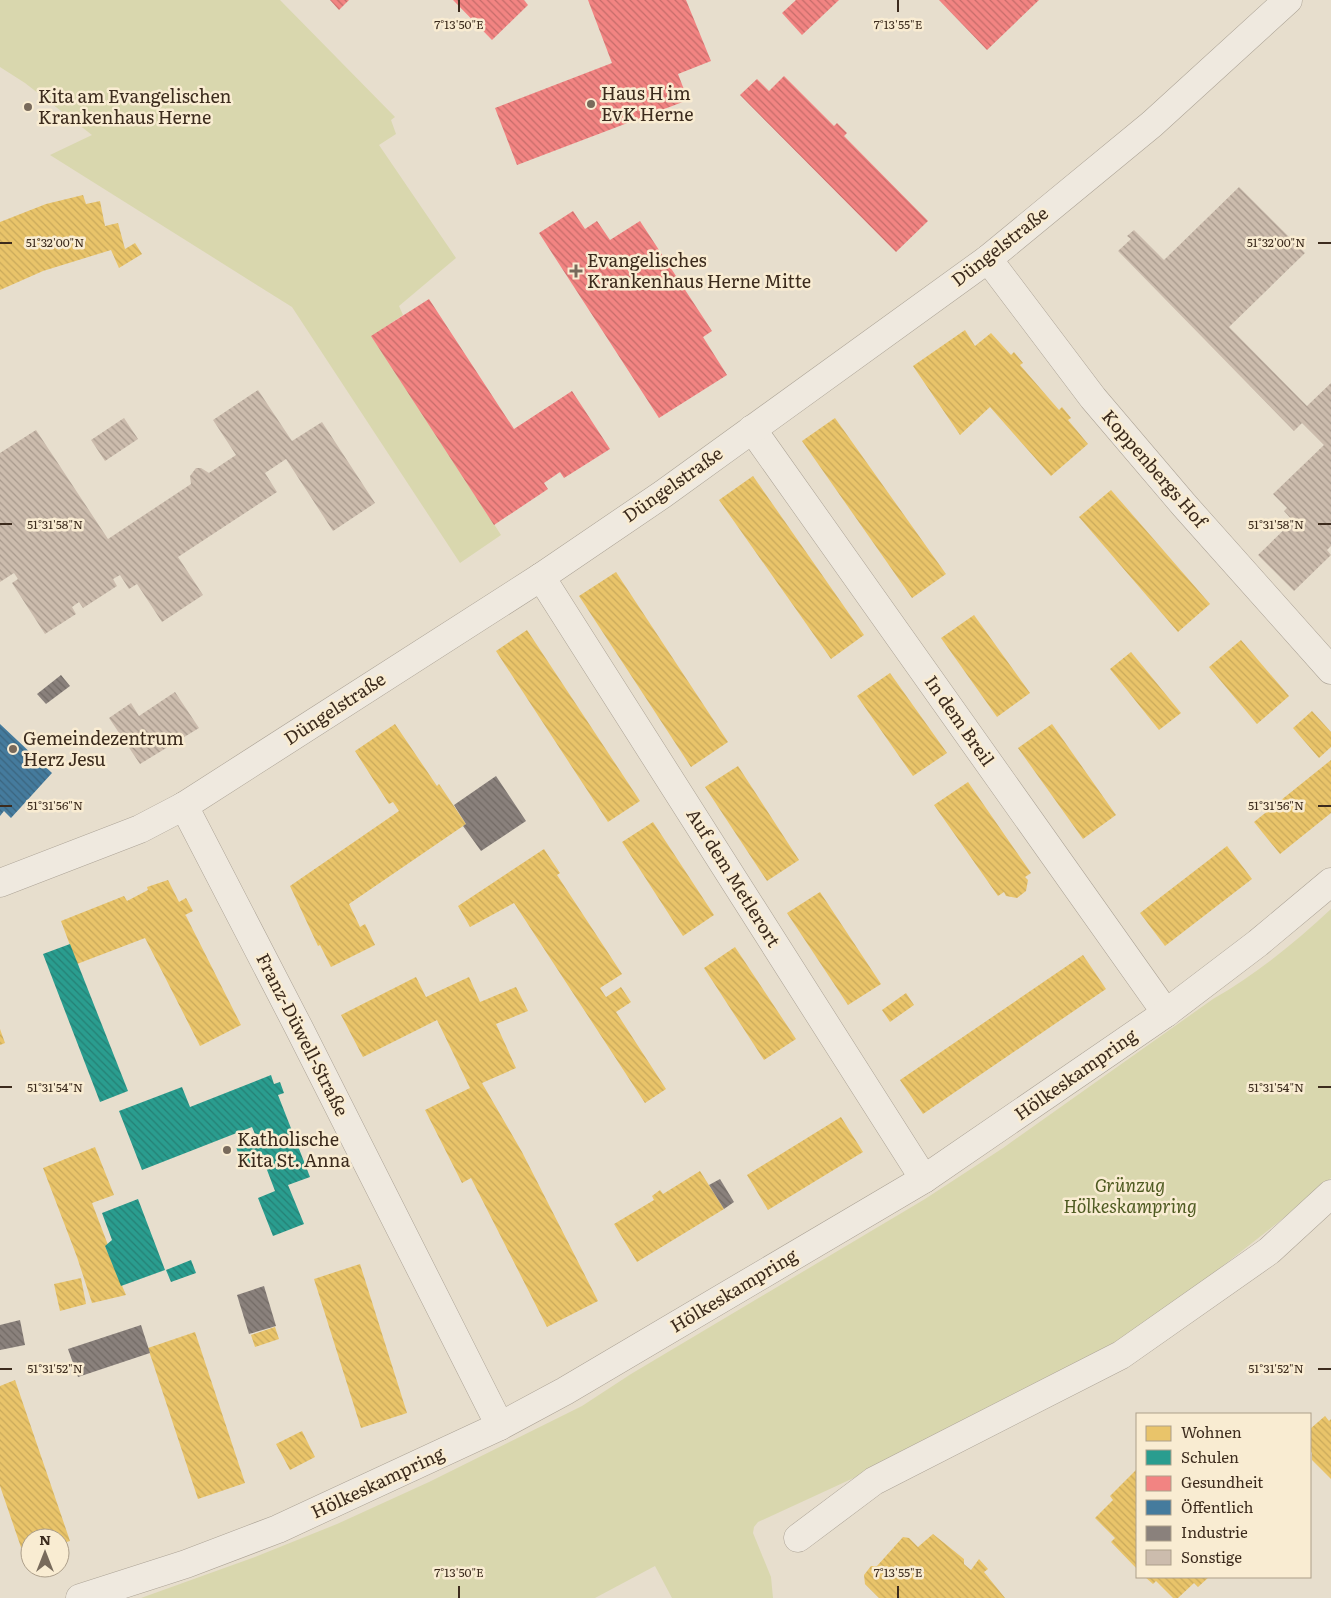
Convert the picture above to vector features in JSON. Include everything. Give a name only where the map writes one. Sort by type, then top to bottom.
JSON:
[{"type":"street","name":"Düngelstraße","points":[[0,884],[140,829],[184,806],[541,577],[752,429],[988,258],[1152,124],[1288,0]]},
{"type":"street","name":"Koppenbergs Hof","points":[[988,258],[1093,398],[1184,505],[1331,670]]},
{"type":"street","name":"In dem Breil","points":[[752,429],[1166,1013]]},
{"type":"street","name":"Auf dem Metlerort","points":[[541,577],[924,1179]]},
{"type":"street","name":"Franz-Düwell-Straße","points":[[184,806],[299,1028],[500,1426]]},
{"type":"street","name":"Hölkeskampring","points":[[87,1597],[186,1564],[278,1529],[500,1426],[582,1381],[924,1179],[1166,1013],[1258,943],[1331,882]]},
{"type":"street","points":[[798,1538],[874,1481],[1121,1355],[1268,1251],[1331,1194]]},
{"type":"green space","points":[[0,0],[280,0],[395,117],[391,120],[396,134],[379,145],[456,258],[399,306],[403,315],[372,336],[501,535],[460,563],[292,307],[50,155],[92,135],[25,83],[0,67]]},
{"type":"green space","name":"Grünzug Hölkeskampring","points":[[1331,909],[1331,1178],[1196,1287],[1096,1355],[960,1429],[758,1522],[754,1527],[753,1533],[771,1577],[773,1598],[672,1598],[655,1566],[595,1598],[141,1598],[255,1557],[337,1524],[429,1482],[582,1406],[631,1374],[925,1199],[1003,1148],[1213,999],[1260,969]]},
{"type":"building: Wohnen","points":[[83,195],[86,204],[100,201],[105,226],[118,223],[125,249],[135,243],[142,254],[119,268],[111,250],[43,271],[0,290],[0,222],[46,204]]},
{"type":"building: Wohnen","points":[[965,330],[975,346],[991,333],[1011,355],[1014,352],[1023,363],[1020,365],[1059,410],[1062,407],[1071,418],[1068,420],[1088,444],[1051,476],[990,407],[960,435],[913,366]]},
{"type":"building: Wohnen","points":[[835,418],[946,574],[912,598],[802,441]]},
{"type":"building: Wohnen","points":[[753,476],[864,635],[831,659],[719,500]]},
{"type":"building: Wohnen","points":[[1111,490],[1210,604],[1178,632],[1079,517]]},
{"type":"building: Wohnen","points":[[616,572],[728,742],[691,767],[579,596]]},
{"type":"building: Wohnen","points":[[974,615],[1030,693],[997,717],[941,638]]},
{"type":"building: Wohnen","points":[[527,630],[640,801],[608,822],[496,651]]},
{"type":"building: Wohnen","points":[[1241,640],[1289,696],[1257,724],[1209,667]]},
{"type":"building: Wohnen","points":[[1131,652],[1181,713],[1159,730],[1110,669]]},
{"type":"building: Wohnen","points":[[890,673],[947,753],[913,776],[857,696]]},
{"type":"building: Wohnen","points":[[1312,711],[1331,732],[1331,747],[1319,758],[1293,728]]},
{"type":"building: Wohnen","points":[[395,724],[437,786],[439,784],[466,824],[349,904],[360,927],[365,924],[375,945],[331,967],[320,945],[318,946],[290,886],[399,811],[393,802],[389,804],[355,751]]},
{"type":"building: Wohnen","points":[[1052,724],[1116,815],[1083,839],[1018,748]]},
{"type":"building: Wohnen","points":[[1331,760],[1331,813],[1280,854],[1254,822]]},
{"type":"building: Wohnen","points":[[738,766],[799,860],[767,881],[705,787]]},
{"type":"building: Wohnen","points":[[968,782],[1031,873],[1025,877],[1028,880],[1026,891],[1017,898],[1006,896],[1004,892],[998,896],[934,805]]},
{"type":"building: Wohnen","points":[[653,822],[714,915],[683,936],[622,842]]},
{"type":"building: Wohnen","points":[[1227,846],[1252,879],[1165,946],[1140,913]]},
{"type":"building: Wohnen","points":[[544,849],[560,873],[557,875],[622,974],[600,988],[606,997],[621,987],[631,1002],[616,1012],[666,1089],[645,1103],[514,903],[470,927],[458,906]]},
{"type":"building: Wohnen","points":[[168,880],[179,902],[186,898],[193,911],[185,915],[241,1025],[200,1046],[145,938],[77,964],[61,921],[124,896],[127,901],[148,890],[147,887]]},
{"type":"building: Wohnen","points":[[820,892],[881,984],[848,1005],[787,913]]},
{"type":"building: Wohnen","points":[[735,947],[796,1039],[764,1060],[704,968]]},
{"type":"building: Wohnen","points":[[1083,955],[1106,989],[923,1114],[900,1080]]},
{"type":"building: Wohnen","points":[[416,977],[426,997],[469,977],[480,1002],[516,987],[528,1011],[496,1024],[516,1068],[482,1083],[522,1152],[598,1301],[547,1327],[471,1178],[462,1183],[425,1110],[470,1088],[437,1020],[363,1057],[341,1015]]},
{"type":"building: Wohnen","points":[[906,993],[914,1005],[890,1022],[882,1010]]},
{"type":"building: Wohnen","points":[[0,1029],[5,1043],[0,1045]]},
{"type":"building: Wohnen","points":[[841,1117],[863,1152],[768,1210],[747,1175]]},
{"type":"building: Wohnen","points":[[95,1147],[114,1195],[92,1203],[108,1245],[105,1246],[126,1295],[92,1303],[77,1257],[43,1168]]},
{"type":"building: Wohnen","points":[[700,1171],[724,1209],[637,1262],[614,1224],[654,1200],[652,1196],[660,1190],[663,1194]]},
{"type":"building: Wohnen","points":[[360,1264],[407,1413],[361,1428],[314,1279]]},
{"type":"building: Wohnen","points":[[81,1278],[86,1304],[60,1311],[54,1284]]},
{"type":"building: Wohnen","points":[[275,1327],[279,1339],[255,1347],[251,1335]]},
{"type":"building: Wohnen","points":[[195,1332],[245,1483],[198,1499],[148,1348]]},
{"type":"building: Wohnen","points":[[15,1380],[66,1528],[20,1528],[20,1544],[0,1486],[0,1386]]},
{"type":"building: Wohnen","points":[[1325,1416],[1329,1421],[1331,1419],[1331,1479],[1312,1460],[1311,1428]]},
{"type":"building: Wohnen","points":[[302,1431],[315,1457],[290,1470],[276,1444]]},
{"type":"building: Wohnen","points":[[1136,1470],[1136,1568],[1111,1542],[1115,1538],[1095,1518],[1113,1500],[1110,1496]]},
{"type":"building: Wohnen","points":[[933,1534],[964,1559],[964,1564],[971,1570],[979,1559],[988,1569],[984,1572],[1005,1598],[879,1598],[865,1584],[864,1575],[871,1566],[877,1566],[903,1537],[909,1538],[918,1547]]},
{"type":"building: Wohnen","points":[[1146,1578],[1208,1578],[1198,1587],[1194,1583],[1178,1598],[1173,1598],[1156,1581],[1153,1584]]},
{"type":"building: Schulen","points":[[70,944],[128,1091],[100,1102],[43,954]]},
{"type":"building: Schulen","points":[[271,1075],[274,1084],[280,1082],[284,1093],[278,1095],[310,1177],[288,1185],[304,1224],[273,1236],[258,1198],[275,1191],[264,1162],[244,1169],[236,1147],[257,1139],[252,1127],[142,1170],[119,1111],[182,1087],[190,1107]]},
{"type":"building: Schulen","points":[[138,1199],[165,1270],[121,1286],[105,1246],[112,1240],[102,1213]]},
{"type":"building: Schulen","points":[[191,1260],[196,1273],[171,1282],[166,1270]]},
{"type":"building: Gesundheit","points":[[330,0],[349,0],[339,10]]},
{"type":"building: Gesundheit","points":[[453,0],[524,0],[528,5],[492,40]]},
{"type":"building: Gesundheit","name":"Haus H im EvK Herne","points":[[588,0],[686,0],[711,61],[678,74],[688,100],[517,165],[495,108],[612,63]]},
{"type":"building: Gesundheit","points":[[796,0],[839,0],[802,35],[782,13]]},
{"type":"building: Gesundheit","points":[[939,0],[1039,0],[987,50]]},
{"type":"building: Gesundheit","points":[[784,76],[834,126],[837,123],[847,133],[844,136],[928,221],[896,252],[740,95],[757,79],[769,91]]},
{"type":"building: Gesundheit","points":[[573,211],[585,229],[597,221],[610,240],[640,221],[712,331],[703,337],[727,375],[659,418],[539,233]]},
{"type":"building: Gesundheit","points":[[429,299],[514,429],[572,391],[610,449],[564,478],[560,472],[544,483],[548,489],[494,525],[371,336]]},
{"type":"building: Öffentlich","name":"Gemeindezentrum Herz Jesu","points":[[0,724],[52,773],[11,818],[4,811],[0,816]]},
{"type":"building: Industrie","points":[[61,675],[70,686],[46,704],[37,694]]},
{"type":"building: Industrie","points":[[496,776],[526,821],[481,851],[463,826],[466,824],[454,805]]},
{"type":"building: Industrie","points":[[720,1179],[734,1202],[724,1209],[709,1185]]},
{"type":"building: Industrie","points":[[264,1286],[276,1326],[249,1334],[237,1295]]},
{"type":"building: Industrie","points":[[20,1320],[25,1345],[0,1350],[0,1325]]},
{"type":"building: Industrie","points":[[141,1325],[150,1353],[78,1377],[68,1349]]},
{"type":"building: Sonstige","points":[[1239,187],[1305,253],[1229,327],[1307,406],[1331,383],[1331,546],[1327,550],[1331,555],[1294,591],[1258,555],[1293,521],[1284,511],[1287,508],[1273,494],[1324,445],[1302,423],[1294,431],[1118,251],[1131,239],[1127,236],[1134,230],[1164,260]]},
{"type":"building: Sonstige","points":[[258,390],[292,441],[322,422],[375,503],[333,531],[286,459],[265,473],[277,492],[178,557],[203,595],[162,622],[137,584],[129,589],[120,575],[113,579],[117,586],[83,608],[79,602],[72,607],[76,614],[45,634],[12,583],[18,579],[14,573],[0,582],[0,453],[36,430],[108,539],[191,484],[190,476],[196,468],[201,468],[209,473],[236,455],[213,420]]},
{"type":"building: Sonstige","points":[[124,418],[138,439],[105,461],[91,440]]},
{"type":"building: Sonstige","points":[[175,692],[199,728],[140,764],[109,718],[131,703],[139,716]]},
{"type":"place","name":"Haus H im EvK Herne","points":[[591,104]]},
{"type":"place","name":"Kita am Evangelischen Krankenhaus Herne","points":[[28,107]]},
{"type":"place","name":"Evangelisches Krankenhaus Herne Mitte","points":[[576,271]]},
{"type":"place","name":"Gemeindezentrum Herz Jesu","points":[[13,749]]},
{"type":"place","name":"Katholische Kita St. Anna","points":[[227,1150]]}]
